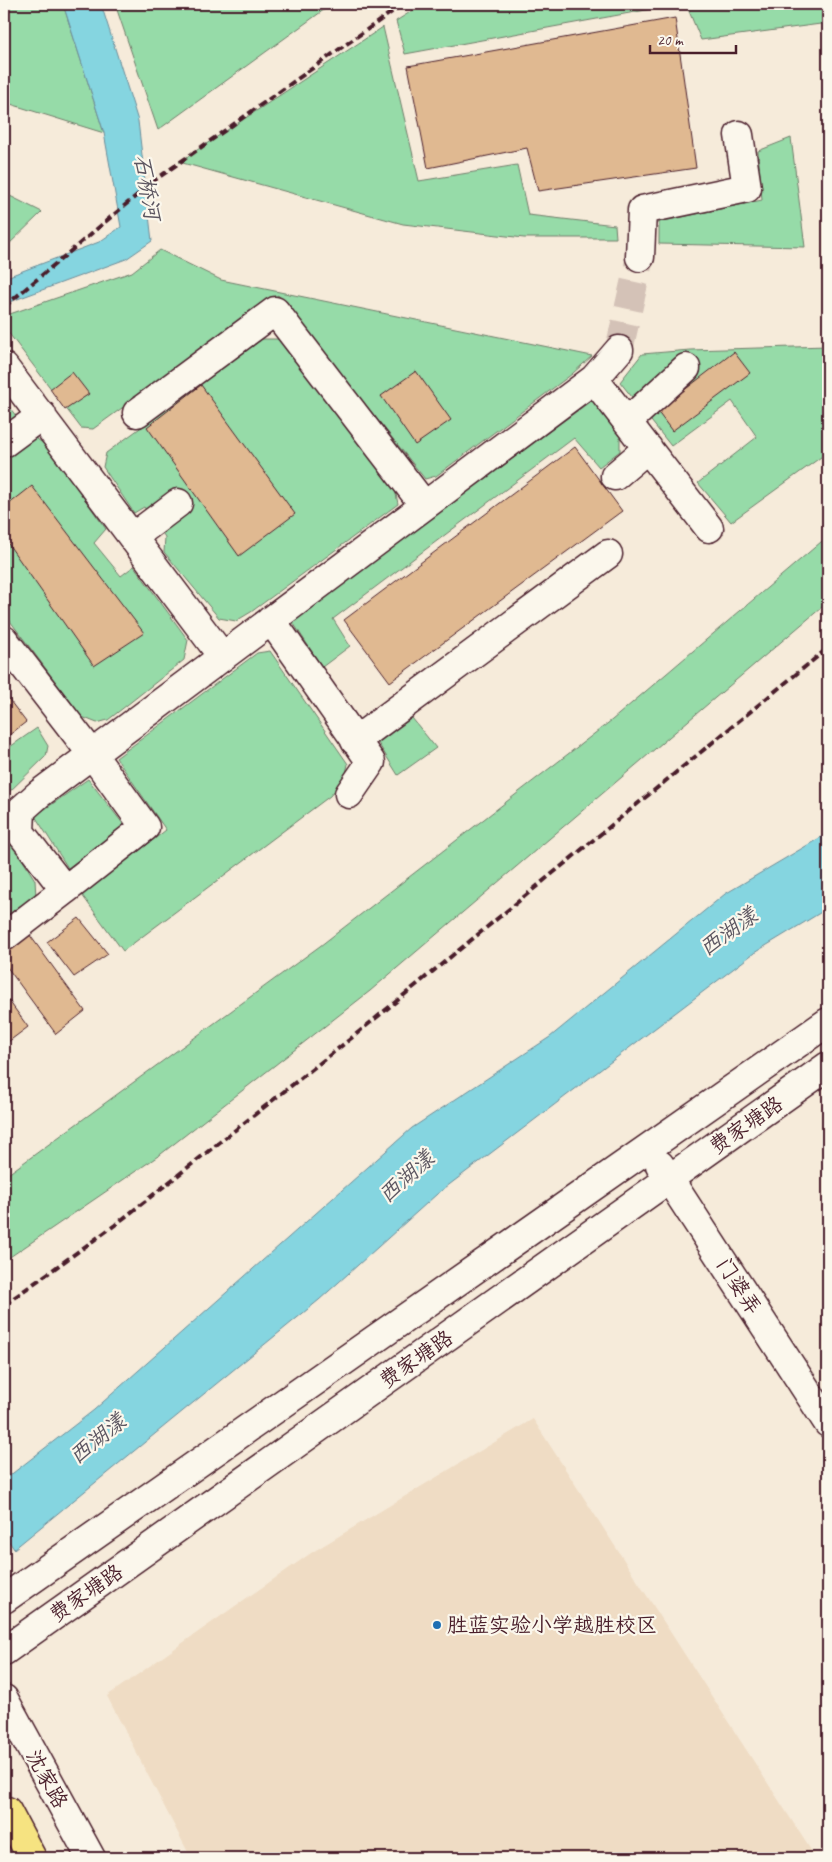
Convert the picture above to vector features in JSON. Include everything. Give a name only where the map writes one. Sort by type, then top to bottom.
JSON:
[{"type":"main road","points":[[7,1811],[32,1858]]},
{"type":"street","points":[[640,257],[642,210],[747,188],[740,135]]},
{"type":"street","points":[[137,412],[275,311],[424,505]]},
{"type":"street","points":[[65,890],[20,832],[21,810],[38,794],[594,379],[619,350]]},
{"type":"street","points":[[4,367],[222,656]]},
{"type":"street","points":[[627,422],[686,368]]},
{"type":"street","points":[[594,379],[709,528]]},
{"type":"street","points":[[4,444],[42,415]]},
{"type":"street","points":[[615,476],[648,448]]},
{"type":"street","points":[[133,537],[178,503]]},
{"type":"street","points":[[356,741],[608,554]]},
{"type":"street","points":[[271,620],[370,762],[349,794]]},
{"type":"street","points":[[4,640],[92,754],[145,827],[4,937]]},
{"type":"street","name":"费家塘路","points":[[4,1599],[650,1149],[828,1022]]},
{"type":"street","name":"费家塘路","points":[[4,1651],[828,1066]]},
{"type":"street","name":"门婆弄","points":[[650,1149],[828,1423]]},
{"type":"street","name":"沈家路","points":[[4,1699],[91,1858]]},
{"type":"shaded area","name":"胜蓝实验小学越胜校区","points":[[533,1419],[816,1858],[191,1858],[107,1696],[311,1553]]},
{"type":"green space","points":[[4,4],[63,4],[104,133],[4,102]]},
{"type":"green space","points":[[115,4],[332,4],[158,130]]},
{"type":"green space","points":[[423,4],[679,4],[405,54],[396,21]]},
{"type":"green space","points":[[686,4],[828,4],[828,23],[701,40]]},
{"type":"green space","points":[[383,27],[419,181],[517,165],[528,215],[615,225],[616,238],[524,238],[403,224],[179,162]]},
{"type":"green space","points":[[791,138],[805,247],[659,244],[659,222],[762,200],[758,151]]},
{"type":"green space","points":[[4,193],[42,212],[4,249]]},
{"type":"green space","points":[[160,250],[221,280],[592,356],[572,374],[436,476],[425,479],[278,295],[93,429],[81,428],[4,327],[4,316],[132,272]]},
{"type":"green space","points":[[262,339],[279,339],[394,484],[398,504],[236,621],[219,618],[164,552],[165,537],[144,507],[134,513],[103,467],[106,453]]},
{"type":"green space","points":[[828,346],[828,452],[731,522],[698,483],[757,437],[732,401],[671,446],[620,382],[642,354],[690,350]]},
{"type":"green space","points":[[4,400],[19,420],[4,432]]},
{"type":"green space","points":[[592,400],[620,437],[620,451],[599,467],[574,438],[333,619],[350,646],[322,667],[292,621]]},
{"type":"green space","points":[[34,437],[47,446],[106,529],[94,543],[121,576],[134,566],[188,640],[184,660],[108,720],[97,723],[82,717],[4,613],[4,460]]},
{"type":"green space","points":[[828,536],[828,602],[370,991],[161,1154],[4,1261],[4,1177],[320,946],[612,720]]},
{"type":"green space","points":[[270,651],[348,764],[345,778],[330,796],[123,951],[82,895],[166,830],[116,758],[257,653]]},
{"type":"green space","points":[[412,718],[436,748],[398,775],[378,743]]},
{"type":"green space","points":[[37,728],[48,746],[46,756],[4,797],[4,751]]},
{"type":"green space","points":[[88,779],[124,825],[68,868],[35,816]]},
{"type":"green space","points":[[4,830],[35,880],[36,897],[4,924]]},
{"type":"water","points":[[63,4],[101,4],[138,121],[152,241],[126,259],[4,304],[4,278],[99,242],[121,227],[104,133]]},
{"type":"water","name":"西湖漾","points":[[828,833],[828,908],[754,953],[437,1194],[319,1300],[14,1549],[4,1534],[4,1480],[94,1410],[412,1128],[550,1037],[725,894]]},
{"type":"building","points":[[675,18],[696,168],[538,191],[527,148],[428,168],[408,66]]},
{"type":"building","points":[[734,352],[750,373],[672,431],[657,411]]},
{"type":"building","points":[[416,371],[451,420],[415,445],[381,396]]},
{"type":"building","points":[[72,372],[89,394],[65,410],[50,389]]},
{"type":"building","points":[[201,385],[295,514],[239,556],[147,427]]},
{"type":"building","points":[[575,447],[622,511],[390,682],[344,620]]},
{"type":"building","points":[[32,486],[144,633],[94,666],[4,538],[4,508]]},
{"type":"building","points":[[4,693],[26,722],[4,739]]},
{"type":"building","points":[[79,918],[108,954],[74,977],[47,942]]},
{"type":"building","points":[[29,934],[85,1011],[56,1034],[4,963],[4,952]]},
{"type":"building","points":[[4,994],[28,1027],[4,1045]]},
{"type":"tunnel","points":[[619,350],[640,257]]},
{"type":"railway","points":[[4,307],[155,180],[403,4]]},
{"type":"railway","points":[[4,1305],[115,1225],[349,1040],[828,648]]},
{"type":"place","name":"胜蓝实验小学越胜校区","points":[[437,1625]]},
{"type":"water label","name":"石桥河","points":[[148,187]]}]
